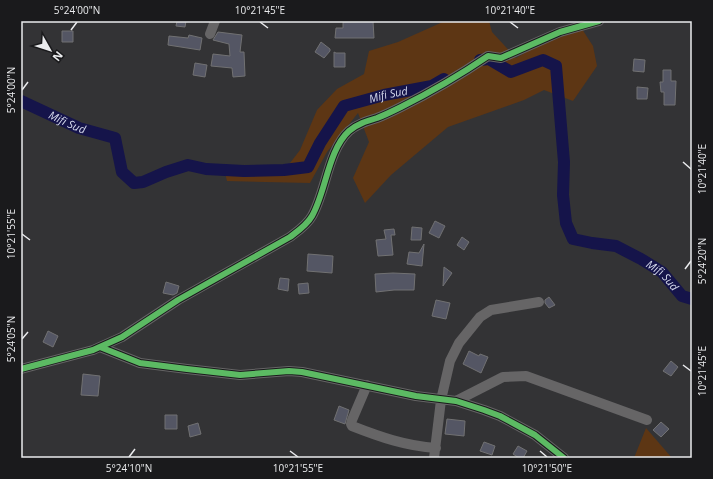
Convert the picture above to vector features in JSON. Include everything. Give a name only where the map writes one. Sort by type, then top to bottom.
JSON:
[{"type":"street","points":[[210,34],[215,21]]},
{"type":"street","points":[[21,368],[100,347],[122,337],[178,300],[290,237],[305,226],[311,218],[317,207],[327,173],[340,141],[349,131],[359,124],[378,118],[402,106],[453,78],[488,56],[501,58],[560,32],[599,21]]},
{"type":"street","points":[[434,458],[441,400],[450,360],[459,342],[480,317],[491,310],[539,302]]},
{"type":"street","points":[[100,347],[140,363],[240,375],[296,371],[416,396],[456,401],[494,414],[523,428],[535,435],[564,458]]},
{"type":"street","points":[[456,401],[503,377],[526,376],[647,420]]},
{"type":"street","points":[[366,385],[352,420],[352,426],[391,441],[412,446],[436,448]]},
{"type":"shaded area","points":[[445,21],[489,21],[492,32],[516,58],[546,40],[582,29],[593,46],[597,66],[573,101],[544,90],[524,100],[448,127],[391,175],[365,203],[353,178],[369,142],[358,113],[327,152],[310,183],[227,181],[223,165],[287,167],[300,150],[317,110],[337,89],[364,74],[369,51],[398,42]]},
{"type":"shaded area","points":[[646,428],[672,458],[634,458]]},
{"type":"building","points":[[177,21],[186,21],[185,27],[176,26]]},
{"type":"building","points":[[373,21],[374,38],[335,38],[336,28],[343,28],[343,22]]},
{"type":"building","points":[[62,31],[73,31],[73,42],[62,42]]},
{"type":"building","points":[[218,32],[242,35],[240,52],[244,52],[245,76],[233,77],[232,68],[211,66],[213,54],[230,56],[229,44],[213,40]]},
{"type":"building","points":[[189,35],[202,38],[200,50],[168,45],[169,36],[188,38]]},
{"type":"building","points":[[321,42],[330,49],[324,58],[315,52]]},
{"type":"building","points":[[334,52],[345,53],[345,67],[334,67]]},
{"type":"building","points":[[634,59],[645,60],[644,72],[633,71]]},
{"type":"building","points":[[195,63],[207,65],[205,77],[193,75]]},
{"type":"building","points":[[663,70],[671,70],[671,81],[676,81],[675,105],[664,105],[664,92],[661,92],[660,82],[663,82]]},
{"type":"building","points":[[637,87],[648,88],[647,99],[637,99]]},
{"type":"building","points":[[435,221],[445,226],[439,238],[429,233]]},
{"type":"building","points":[[412,227],[422,228],[421,240],[411,240]]},
{"type":"building","points":[[394,229],[395,235],[391,235],[393,255],[378,256],[376,240],[386,239],[384,230]]},
{"type":"building","points":[[462,237],[469,242],[464,250],[457,245]]},
{"type":"building","points":[[424,244],[422,266],[407,264],[409,252],[419,253]]},
{"type":"building","points":[[308,254],[333,256],[332,273],[307,271]]},
{"type":"building","points":[[444,267],[452,273],[443,286]]},
{"type":"building","points":[[375,274],[415,274],[414,290],[376,292]]},
{"type":"building","points":[[280,278],[289,279],[288,291],[278,289]]},
{"type":"building","points":[[166,282],[179,286],[177,293],[173,295],[163,293]]},
{"type":"building","points":[[308,283],[309,293],[299,294],[298,284]]},
{"type":"building","points":[[549,297],[555,305],[549,308],[545,303],[545,300]]},
{"type":"building","points":[[436,300],[450,303],[446,319],[432,316]]},
{"type":"building","points":[[48,331],[58,336],[53,347],[43,342]]},
{"type":"building","points":[[469,351],[479,356],[480,354],[488,357],[481,373],[463,364]]},
{"type":"building","points":[[671,361],[678,367],[671,376],[663,371]]},
{"type":"building","points":[[83,374],[100,376],[98,396],[81,395]]},
{"type":"building","points":[[339,406],[349,410],[345,424],[334,420]]},
{"type":"building","points":[[165,415],[177,415],[177,429],[165,429]]},
{"type":"building","points":[[447,419],[465,421],[464,436],[445,434]]},
{"type":"building","points":[[661,422],[669,429],[661,437],[653,430]]},
{"type":"building","points":[[198,423],[201,434],[190,437],[188,426]]},
{"type":"building","points":[[484,442],[495,446],[492,455],[480,451]]},
{"type":"building","points":[[518,446],[527,451],[523,458],[519,458],[513,454]]},
{"type":"waterway","name":"Mifi Sud","points":[[480,60],[489,59],[511,72],[543,60],[556,66],[564,162],[563,195],[566,223],[573,239],[616,246],[662,272],[682,296],[692,299]]},
{"type":"waterway","name":"Mifi Sud","points":[[21,101],[79,128],[115,138],[122,172],[134,183],[143,182],[166,172],[188,165],[206,169],[244,171],[284,170],[308,167],[320,143],[344,106],[384,95],[432,86],[444,79]]},
{"type":"cycle path","points":[[21,369],[93,350],[122,337],[178,300],[290,237],[305,225],[312,216],[321,195],[336,149],[342,139],[355,126],[377,118],[412,101],[467,70],[488,56],[501,58],[560,32],[599,21]]},
{"type":"cycle path","points":[[100,347],[140,363],[240,375],[289,371],[302,372],[416,396],[456,401],[500,416],[535,435],[564,458]]}]
